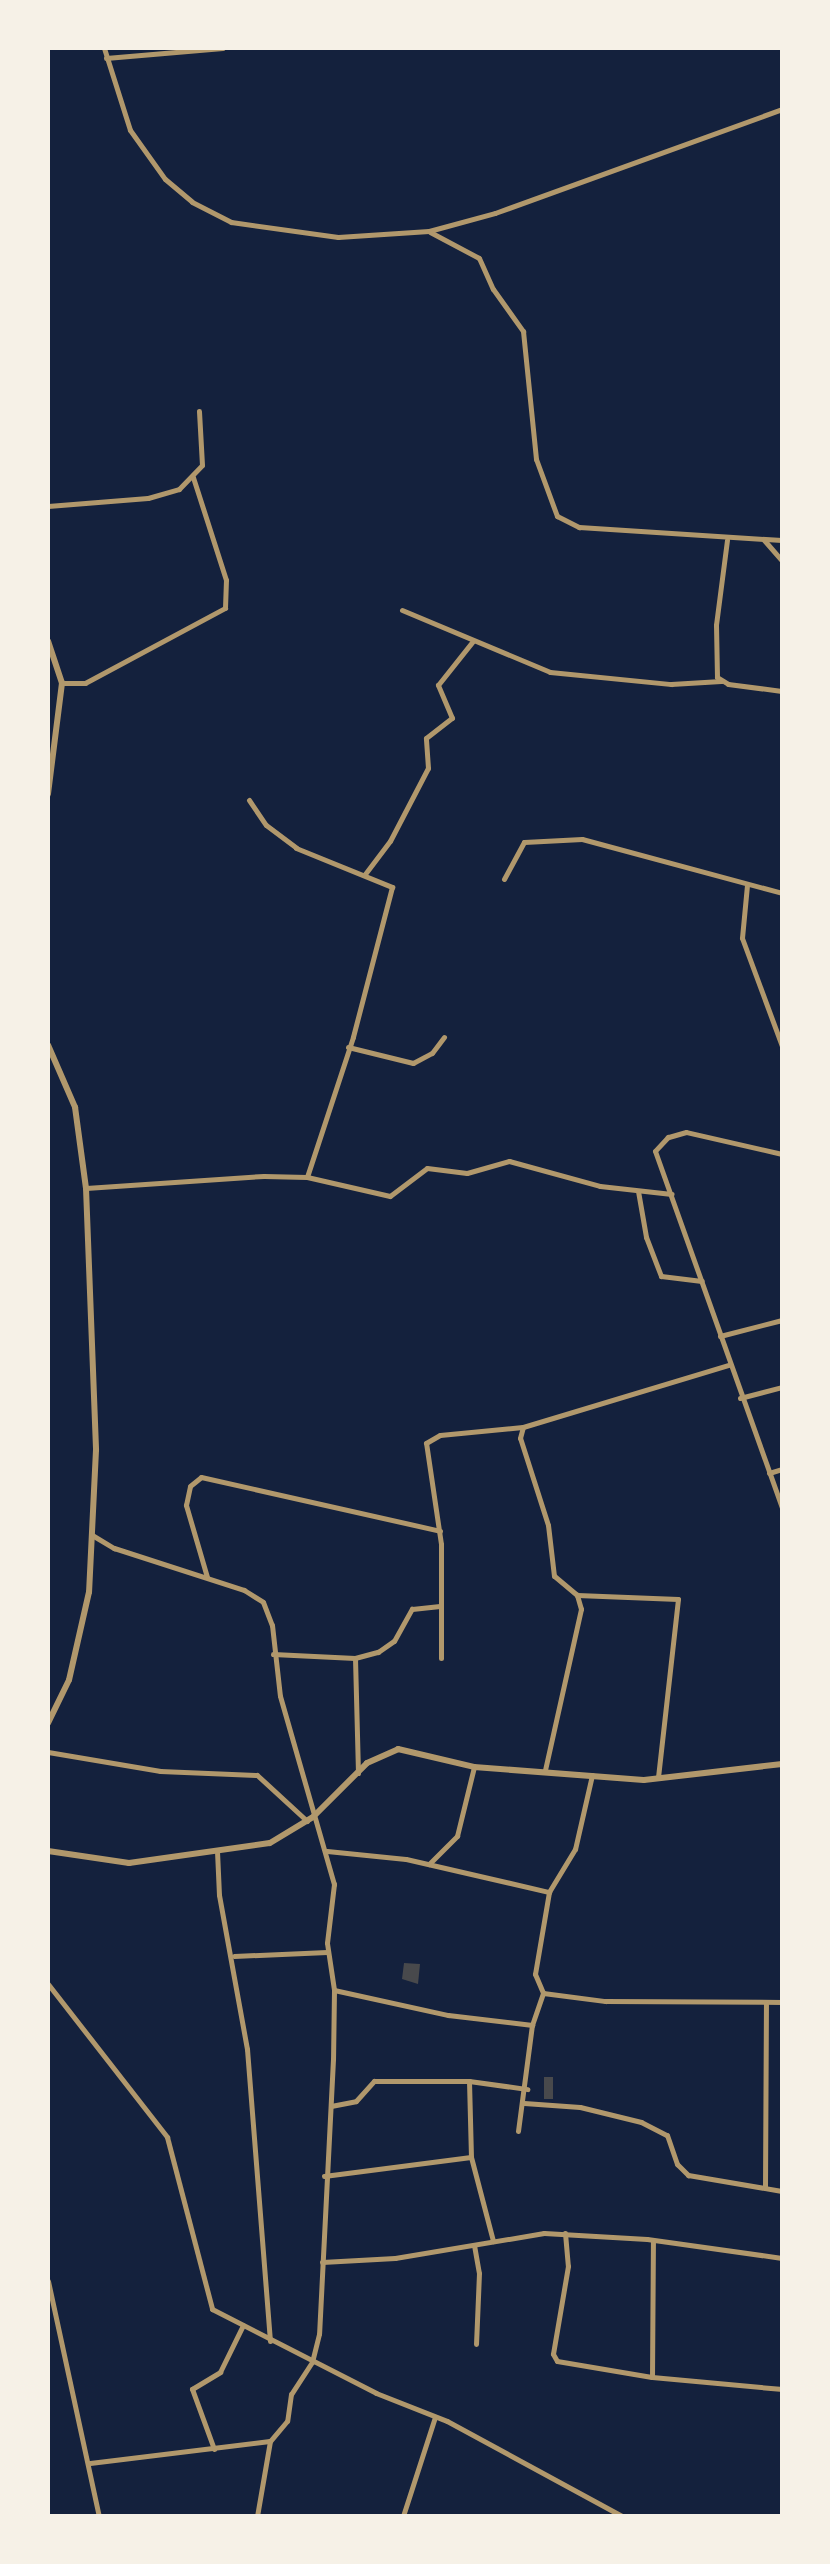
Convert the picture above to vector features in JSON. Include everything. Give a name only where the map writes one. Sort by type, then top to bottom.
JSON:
[{"type":"street","points":[[104,48],[121,113],[148,158],[165,179],[213,216],[338,237],[429,231],[577,186],[782,109]]},
{"type":"street","points":[[106,58],[223,48]]},
{"type":"street","points":[[429,231],[479,258],[498,297],[521,326],[536,459],[557,516],[579,527],[657,528],[727,540],[782,540]]},
{"type":"street","points":[[48,506],[165,495],[193,477],[202,465],[199,411]]},
{"type":"street","points":[[62,683],[85,683],[225,608],[226,580],[193,477]]},
{"type":"street","points":[[721,681],[715,670],[715,635],[727,540]]},
{"type":"street","points":[[763,540],[782,561]]},
{"type":"street","points":[[402,610],[550,672],[656,683],[721,681],[782,691]]},
{"type":"street","points":[[48,641],[62,683],[52,722],[48,794]]},
{"type":"street","points":[[365,874],[390,841],[428,768],[426,738],[452,716],[438,685],[473,641]]},
{"type":"street","points":[[249,800],[266,825],[296,848],[365,874],[392,888],[348,1047],[307,1177]]},
{"type":"street","points":[[504,879],[524,842],[582,839],[782,893]]},
{"type":"street","points":[[747,885],[742,938],[782,1046]]},
{"type":"street","points":[[348,1047],[413,1063],[432,1053],[444,1037]]},
{"type":"street","points":[[48,1045],[73,1099],[86,1188],[96,1450],[92,1535],[78,1647],[48,1723]]},
{"type":"street","points":[[782,1154],[701,1133],[668,1137],[655,1155],[672,1194],[728,1365],[782,1508]]},
{"type":"street","points":[[86,1188],[307,1177],[390,1196],[427,1168],[467,1173],[509,1161],[638,1191],[672,1194]]},
{"type":"street","points":[[638,1191],[646,1237],[661,1276],[702,1281]]},
{"type":"street","points":[[720,1336],[782,1320]]},
{"type":"street","points":[[441,1658],[440,1531],[426,1460],[428,1440],[523,1427],[728,1365]]},
{"type":"street","points":[[740,1398],[782,1387]]},
{"type":"street","points":[[523,1427],[520,1438],[548,1525],[554,1576],[577,1595],[581,1609],[545,1770]]},
{"type":"street","points":[[769,1473],[782,1469]]},
{"type":"street","points":[[207,1578],[186,1505],[190,1486],[201,1477],[440,1531]]},
{"type":"street","points":[[92,1535],[114,1548],[207,1578],[261,1600],[270,1617],[273,1654],[310,1819],[327,1851],[336,1896],[327,1952],[334,1990],[319,2334],[312,2362],[291,2394],[285,2424],[270,2441],[257,2516]]},
{"type":"street","points":[[577,1595],[678,1599],[658,1778]]},
{"type":"street","points":[[273,1654],[355,1658],[389,1647],[412,1609],[440,1606]]},
{"type":"street","points":[[355,1658],[358,1773]]},
{"type":"street","points":[[48,1851],[129,1863],[270,1843],[310,1819],[374,1758],[398,1749],[474,1767],[658,1778],[782,1764]]},
{"type":"street","points":[[48,1752],[160,1771],[257,1775],[310,1819]]},
{"type":"street","points":[[428,1865],[457,1836],[474,1767]]},
{"type":"street","points":[[518,2131],[527,2089],[532,2025],[543,1993],[535,1974],[549,1892],[575,1849],[592,1775]]},
{"type":"street","points":[[217,1851],[219,1895],[234,1956],[247,2049],[270,2341]]},
{"type":"street","points":[[327,1851],[428,1865],[549,1892]]},
{"type":"street","points":[[234,1956],[327,1952]]},
{"type":"street","points":[[48,1984],[167,2137],[212,2309],[312,2362],[435,2417],[622,2516]]},
{"type":"street","points":[[334,1990],[448,2015],[532,2025]]},
{"type":"street","points":[[543,1993],[605,2001],[782,2002]]},
{"type":"street","points":[[765,2188],[766,2002]]},
{"type":"street","points":[[331,2106],[356,2101],[374,2081],[469,2081],[527,2089]]},
{"type":"street","points":[[469,2081],[471,2157],[493,2241]]},
{"type":"street","points":[[524,2103],[580,2107],[641,2122],[670,2138],[683,2173],[782,2191]]},
{"type":"street","points":[[324,2176],[471,2157]]},
{"type":"street","points":[[322,2262],[395,2258],[493,2241],[565,2233],[782,2258]]},
{"type":"street","points":[[565,2233],[568,2266],[554,2357],[652,2377],[782,2389]]},
{"type":"street","points":[[652,2377],[653,2241]]},
{"type":"street","points":[[474,2245],[479,2273],[476,2344]]},
{"type":"street","points":[[48,2281],[90,2463],[99,2516]]},
{"type":"street","points":[[214,2450],[192,2389],[220,2372],[243,2325]]},
{"type":"street","points":[[403,2516],[435,2417]]},
{"type":"street","points":[[90,2463],[270,2441]]},
{"type":"building","points":[[404,1963],[420,1964],[418,1984],[402,1979]]},
{"type":"building","points":[[544,2077],[553,2077],[553,2099],[544,2099]]}]
